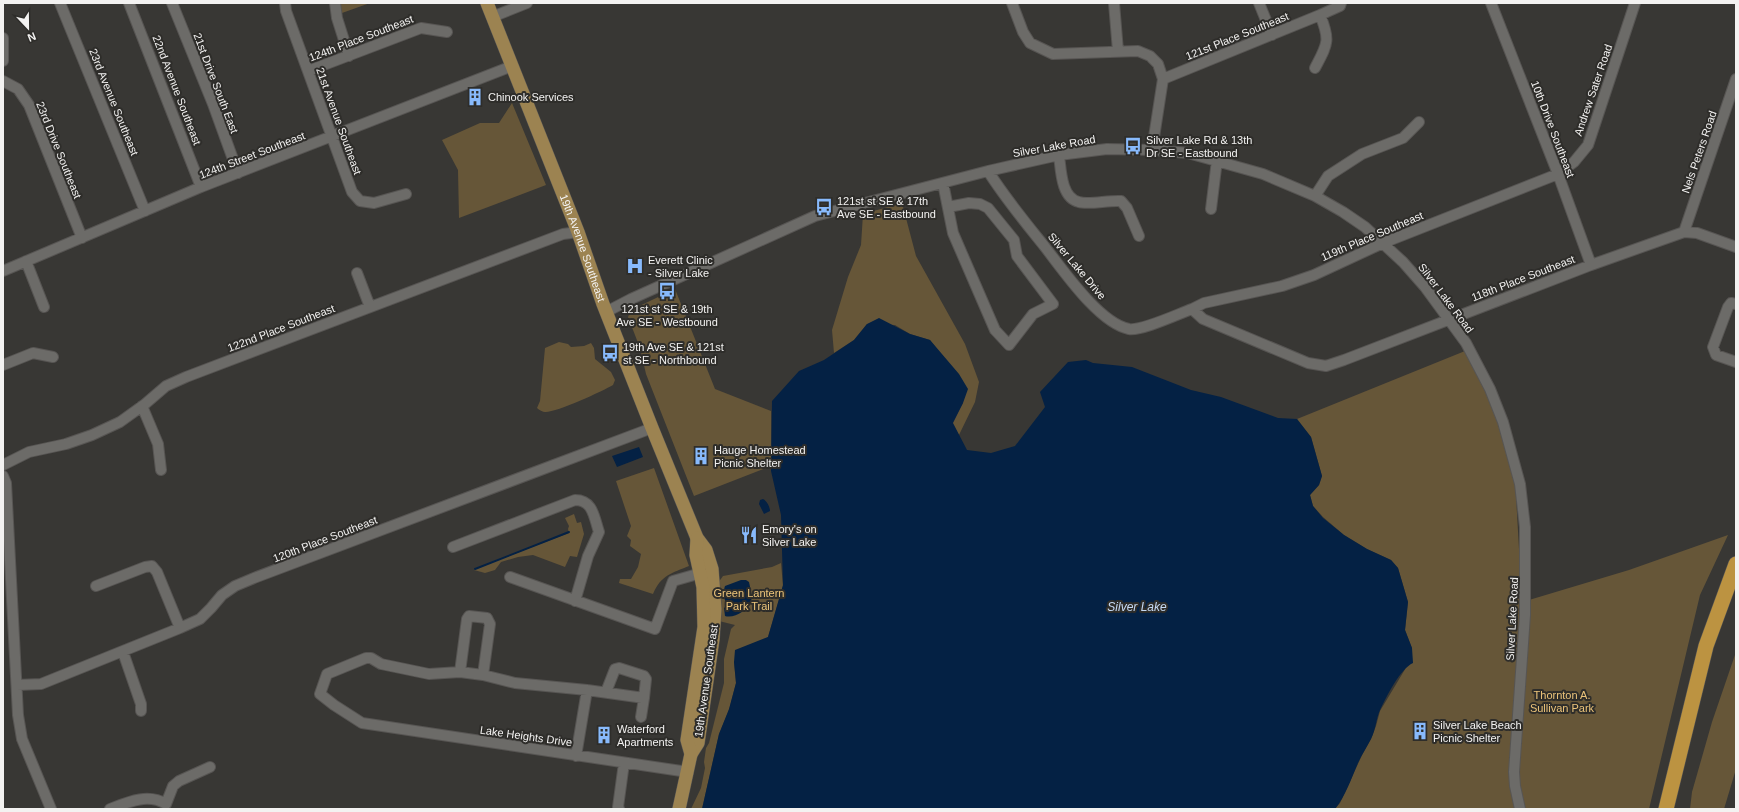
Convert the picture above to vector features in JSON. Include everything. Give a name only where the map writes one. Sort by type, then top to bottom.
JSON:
[{"type":"highway","points":[[1666,809],[1706,646],[1736,564]]},
{"type":"highway","points":[[1674,809],[1680,771],[1706,646]]},
{"type":"main road","name":"19th Avenue Southeast","points":[[487,3],[578,232],[606,312],[652,428],[697,538],[706,550],[712,569],[715,609],[713,639],[698,743],[690,754]]},
{"type":"main road","name":"19th Avenue Southeast","points":[[678,809],[688,772],[690,754],[687,740],[704,627],[704,605],[701,573],[696,554],[697,538]]},
{"type":"street","name":"23rd Avenue Southeast","points":[[60,3],[145,211]]},
{"type":"street","name":"22nd Avenue Southeast","points":[[129,3],[202,187]]},
{"type":"street","name":"21st Drive South East","points":[[172,3],[238,173]]},
{"type":"street","name":"21st Avenue Southeast","points":[[285,3],[352,192],[360,201],[374,203],[406,194]]},
{"type":"street","points":[[335,3],[337,18],[348,56]]},
{"type":"street","points":[[492,17],[527,3]]},
{"type":"street","points":[[1012,3],[1023,32],[1030,43],[1053,54],[1138,51],[1150,56],[1158,64],[1163,79],[1152,150]]},
{"type":"street","points":[[1114,3],[1118,51]]},
{"type":"street","points":[[1259,3],[1272,35]]},
{"type":"street","name":"121st Place Southeast","points":[[1163,79],[1320,15],[1340,6],[1341,3]]},
{"type":"street","name":"10th Drive Southeast","points":[[1491,3],[1558,174],[1591,265]]},
{"type":"street","name":"Andrew Sater Road","points":[[1558,174],[1574,162],[1588,145],[1635,3]]},
{"type":"street","points":[[1315,68],[1328,44],[1326,29],[1320,15]]},
{"type":"street","name":"124th Place Southeast","points":[[308,71],[421,28],[447,32]]},
{"type":"street","points":[[3,38],[3,61]]},
{"type":"street","name":"124th Street Southeast","points":[[3,271],[202,187],[512,66]]},
{"type":"street","name":"Nels Peters Road","points":[[1684,232],[1736,79]]},
{"type":"street","name":"23rd Drive Southeast","points":[[3,81],[18,89],[29,105],[82,238]]},
{"type":"street","points":[[1315,196],[1328,176],[1362,154],[1403,138],[1419,122]]},
{"type":"street","name":"Silver Lake Road","points":[[606,312],[815,216],[988,171],[1059,155],[1107,149],[1152,150],[1188,153],[1263,174],[1315,196],[1365,227],[1425,287],[1450,319],[1466,343],[1490,389],[1503,422],[1520,484],[1525,522],[1526,581],[1514,772],[1515,786],[1520,809]]},
{"type":"street","points":[[1059,155],[1064,186],[1073,199],[1080,203],[1112,200],[1121,201],[1127,208],[1139,236]]},
{"type":"street","points":[[1211,209],[1217,160]]},
{"type":"street","name":"Silver Lake Drive","points":[[988,171],[1001,192],[1086,298],[1121,327],[1130,329],[1140,328],[1192,309]]},
{"type":"street","name":"119th Place Southeast","points":[[1192,309],[1204,304],[1282,286],[1314,275],[1382,243],[1558,174]]},
{"type":"street","points":[[943,183],[952,233],[995,330],[1009,345],[1033,314],[1053,304],[1017,256],[1014,240],[988,208],[980,204],[970,203],[948,207]]},
{"type":"street","name":"122nd Place Southeast","points":[[3,465],[29,452],[66,444],[92,435],[120,422],[166,386],[180,380],[563,234],[578,232]]},
{"type":"street","points":[[1684,232],[1697,233],[1736,247]]},
{"type":"street","name":"118th Place Southeast","points":[[1192,309],[1204,319],[1308,363],[1326,366],[1591,265],[1684,232]]},
{"type":"street","points":[[26,261],[44,307]]},
{"type":"street","points":[[357,273],[370,307]]},
{"type":"street","points":[[1733,303],[1728,307],[1713,347],[1716,355],[1736,362]]},
{"type":"street","points":[[3,365],[33,352],[53,357]]},
{"type":"street","points":[[142,406],[158,444],[161,470]]},
{"type":"street","name":"120th Place Southeast","points":[[17,685],[41,684],[180,628],[200,618],[222,595],[235,586],[652,428]]},
{"type":"street","points":[[3,476],[6,483],[7,593],[17,685],[18,714],[22,739],[51,809]]},
{"type":"street","points":[[453,547],[576,500],[583,500],[589,504],[599,532],[588,556],[575,601]]},
{"type":"street","points":[[96,586],[145,567],[152,566],[157,572],[180,628]]},
{"type":"street","points":[[510,577],[655,629],[673,581],[701,573]]},
{"type":"street","points":[[483,675],[490,624],[487,618],[473,615],[469,616],[467,619],[460,672],[483,675],[515,684],[606,692],[644,698]]},
{"type":"street","points":[[123,652],[141,704],[140,711]]},
{"type":"street","name":"Lake Heights Drive","points":[[460,672],[429,674],[381,664],[371,658],[366,658],[327,674],[320,694],[325,699],[362,723],[688,772]]},
{"type":"street","points":[[606,692],[615,669],[619,668],[644,676],[646,681],[641,717]]},
{"type":"street","points":[[576,756],[587,690]]},
{"type":"street","points":[[619,809],[618,807],[624,763]]},
{"type":"street","points":[[166,804],[172,786],[179,781],[210,767]]},
{"type":"street","points":[[110,809],[134,800],[155,800],[176,809]]},
{"type":"green space","points":[[338,3],[370,3],[342,13]]},
{"type":"green space","points":[[512,103],[546,185],[459,218],[458,170],[442,140],[480,123],[499,123]]},
{"type":"green space","points":[[902,203],[916,256],[965,344],[979,382],[975,402],[958,437],[952,423],[963,403],[944,358],[930,340],[910,334],[895,325],[867,324],[854,340],[834,353],[832,330],[848,277],[861,245],[863,214]]},
{"type":"green space","points":[[675,289],[715,389],[771,411],[771,466],[694,496],[646,374],[640,348],[628,317],[631,310]]},
{"type":"green space","points":[[559,342],[568,344],[571,347],[584,346],[591,343],[594,348],[595,359],[611,372],[615,380],[613,385],[590,396],[558,409],[544,412],[537,408],[540,401],[545,348]]},
{"type":"green space","name":"Thornton A. Sullivan Park","points":[[1465,351],[1493,407],[1515,478],[1522,602],[1629,570],[1728,535],[1700,595],[1649,809],[1335,809],[1340,803],[1371,739],[1380,711],[1407,666],[1412,648],[1405,630],[1408,602],[1398,568],[1391,560],[1367,549],[1344,535],[1323,517],[1313,506],[1310,495],[1319,485],[1322,476],[1311,437],[1297,419]]},
{"type":"green space","points":[[654,468],[689,566],[672,573],[663,579],[653,594],[619,583],[620,579],[631,579],[638,567],[641,554],[630,546],[631,540],[627,536],[631,526],[616,481]]},
{"type":"green space","points":[[574,514],[577,523],[581,522],[584,534],[577,557],[570,556],[565,567],[533,555],[518,557],[501,562],[495,570],[485,573],[474,570],[569,533],[569,526],[565,518]]},
{"type":"green space","name":"Green Lantern Park Trail","points":[[781,563],[783,586],[768,637],[734,662],[736,683],[729,710],[719,734],[702,809],[691,809],[701,788],[705,768],[704,762],[706,748],[709,743],[724,683],[724,659],[731,629],[735,625],[719,621],[718,583],[723,576],[772,567]]},
{"type":"green space","points":[[1736,652],[1736,769],[1724,809],[1690,809],[1692,792],[1712,722]]},
{"type":"water","name":"Silver Lake","points":[[879,318],[910,334],[930,340],[959,374],[968,389],[953,423],[967,450],[991,453],[1015,446],[1045,407],[1040,392],[1068,362],[1086,360],[1093,363],[1132,367],[1191,390],[1221,397],[1278,418],[1297,419],[1311,437],[1322,476],[1319,485],[1310,495],[1313,506],[1323,518],[1344,535],[1367,549],[1391,560],[1398,568],[1408,602],[1405,630],[1412,648],[1413,663],[1403,671],[1386,698],[1379,713],[1371,739],[1345,793],[1335,809],[702,809],[719,734],[729,709],[736,683],[734,662],[735,650],[768,637],[783,585],[781,515],[771,471],[772,401],[799,371],[824,360],[854,340],[867,324]]},
{"type":"water","points":[[639,447],[643,457],[617,467],[612,456]]},
{"type":"water","points":[[763,499],[768,504],[770,511],[764,514],[759,504],[760,500]]},
{"type":"water","points":[[741,580],[746,580],[749,582],[752,599],[747,608],[740,613],[729,617],[725,616],[724,608],[728,605],[724,596],[725,586]]},
{"type":"waterway","points":[[475,569],[569,532]]},
{"type":"place","name":"Chinook Services","points":[[475,97]]},
{"type":"place","name":"Silver Lake Rd & 13th Dr SE - Eastbound","points":[[1133,146]]},
{"type":"place","name":"121st st SE & 17th Ave SE - Eastbound","points":[[824,207]]},
{"type":"place","name":"Everett Clinic - Silver Lake","points":[[635,266]]},
{"type":"place","name":"121st st SE & 19th Ave SE - Westbound","points":[[667,291]]},
{"type":"place","name":"19th Ave SE & 121st st SE - Northbound","points":[[610,353]]},
{"type":"place","name":"Hauge Homestead Picnic Shelter","points":[[701,456]]},
{"type":"place","name":"Emory's on Silver Lake","points":[[749,535]]},
{"type":"place","name":"Silver Lake Beach Picnic Shelter","points":[[1420,731]]},
{"type":"place","name":"Waterford Apartments","points":[[604,735]]}]
